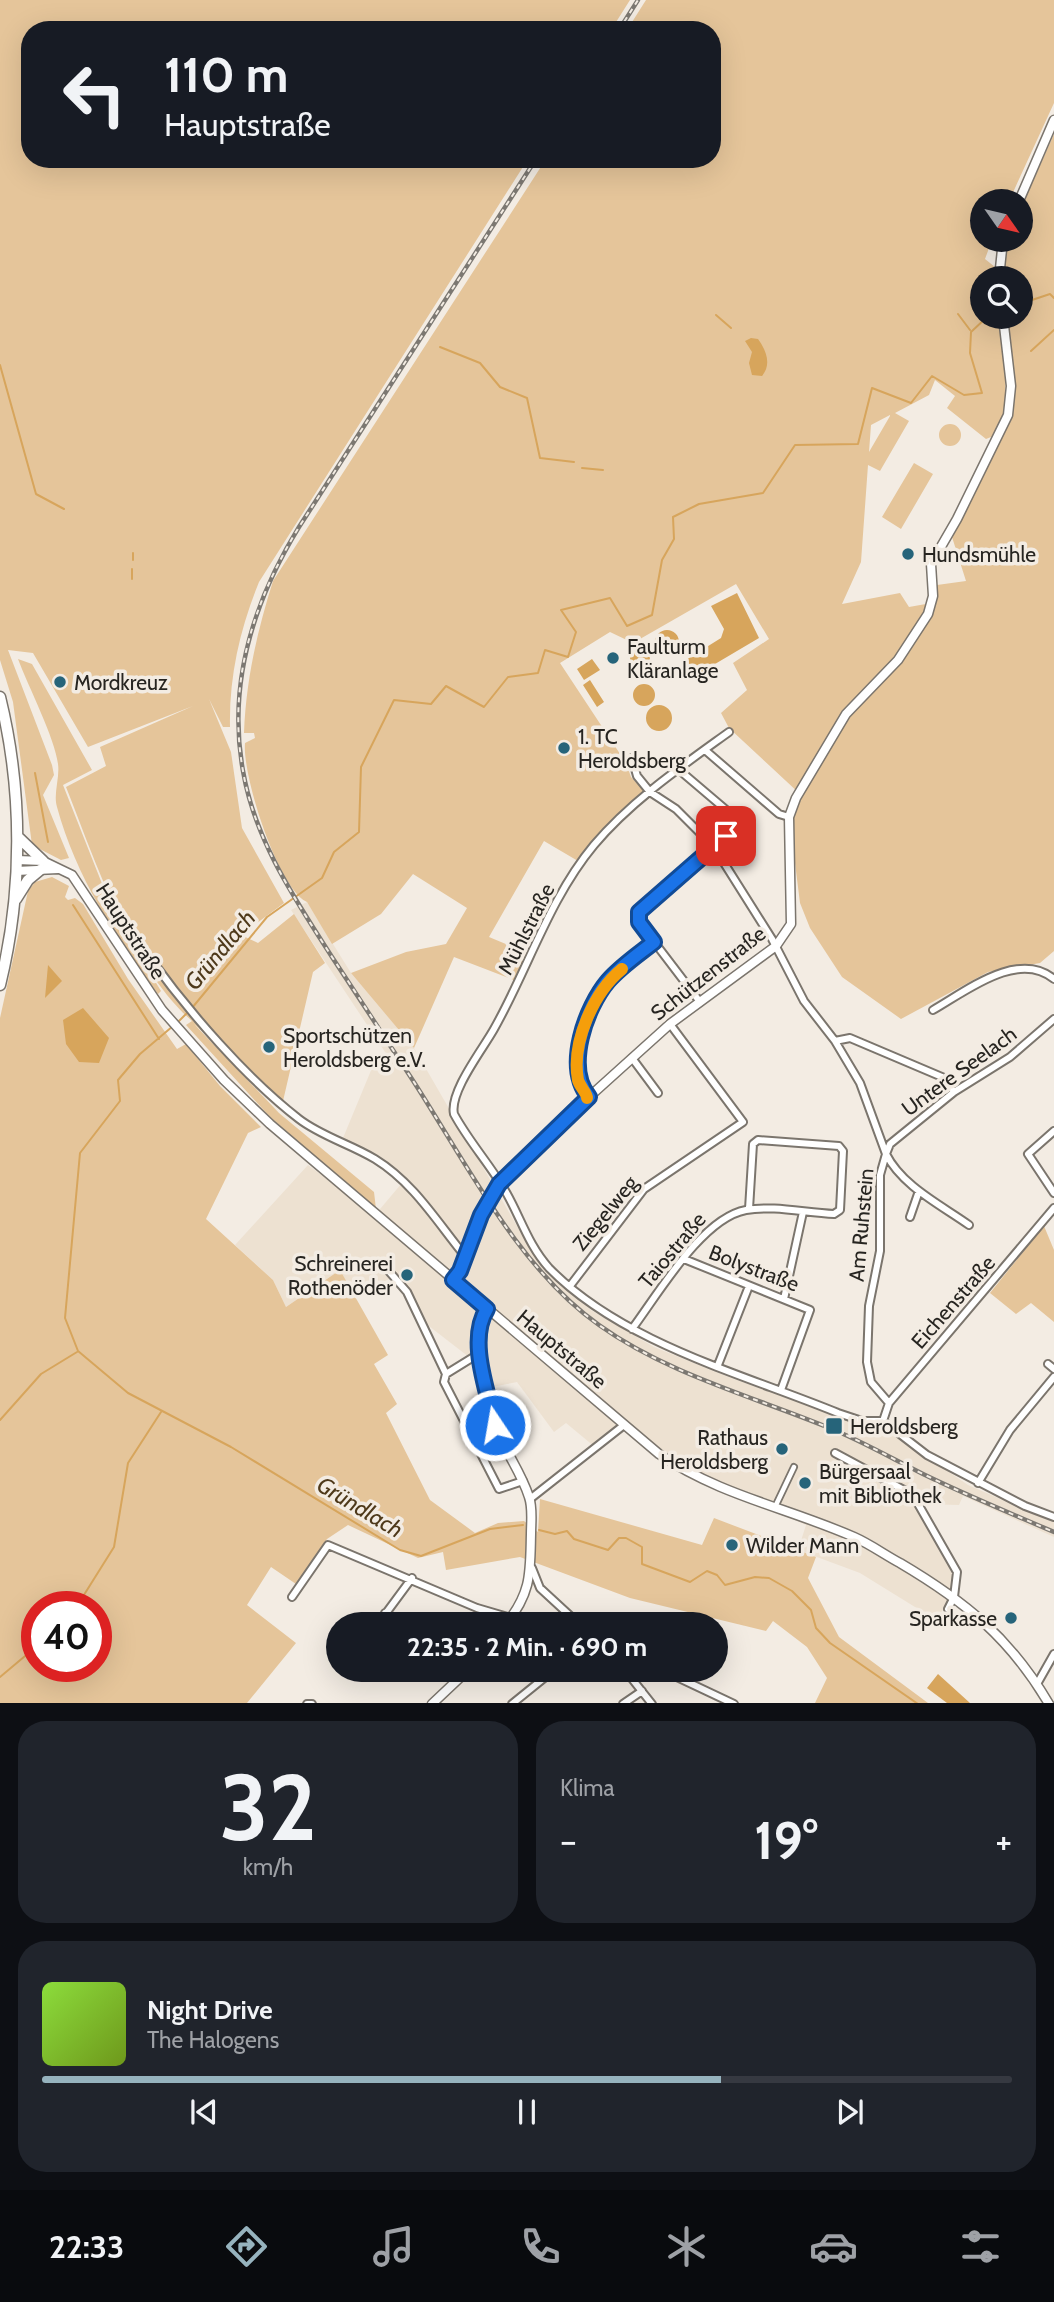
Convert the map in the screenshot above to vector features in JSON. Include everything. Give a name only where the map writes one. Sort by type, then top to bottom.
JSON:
[{"type":"main road","points":[[0,697],[13,766],[18,837],[11,930],[0,985]]},
{"type":"main road","points":[[13,907],[25,884],[41,865],[18,837]]},
{"type":"street","points":[[1024,189],[1054,120]]},
{"type":"street","name":"Schützenstraße","points":[[453,1280],[481,1215],[499,1184],[670,1024],[776,946],[791,924],[793,907],[786,833],[789,817],[796,798],[855,703],[898,660],[928,614],[933,596],[931,564],[1003,428],[1010,402],[1010,372],[1005,329]]},
{"type":"street","name":"Mühlstraße","points":[[729,732],[650,792],[593,846],[538,937],[507,1006],[453,1100],[454,1114],[506,1192],[524,1232],[548,1267],[570,1286],[632,1329],[862,1421],[884,1421]]},
{"type":"street","points":[[705,750],[779,814],[789,817]]},
{"type":"street","points":[[632,758],[637,776],[650,792]]},
{"type":"street","points":[[678,769],[738,820],[738,826],[639,912],[639,922],[700,1002]]},
{"type":"street","name":"Am Ruhstein","points":[[650,792],[676,809],[714,847],[776,946],[804,1001],[835,1041],[860,1083],[886,1154],[880,1175],[880,1251],[869,1306],[867,1362],[871,1382],[889,1403]]},
{"type":"street","name":"Hauptstraße","points":[[16,866],[41,865],[62,869],[80,884],[132,968],[162,1010],[270,1124],[625,1425],[682,1470],[720,1489],[856,1538],[954,1597],[1012,1648],[1049,1703]]},
{"type":"street","points":[[589,1097],[578,1079],[584,1027],[595,999],[609,980],[654,942]]},
{"type":"street","points":[[150,958],[195,1015],[240,1063],[299,1119],[375,1159],[412,1187],[465,1256]]},
{"type":"street","points":[[933,1010],[997,974],[1014,970],[1046,972],[1054,979]]},
{"type":"street","name":"Untere Seelach","points":[[886,1154],[890,1143],[954,1092],[1010,1057],[1054,1019]]},
{"type":"street","name":"Ziegelweg","points":[[570,1286],[644,1189],[743,1122],[670,1024]]},
{"type":"street","points":[[835,1041],[850,1038],[942,1077],[954,1092]]},
{"type":"street","points":[[632,1058],[658,1093]]},
{"type":"street","points":[[1054,1131],[1028,1154],[1054,1193]]},
{"type":"street","name":"Taiostraße","points":[[632,1329],[712,1224],[729,1214],[749,1209],[834,1214],[840,1210],[843,1151],[839,1146],[758,1140],[753,1144],[749,1209]]},
{"type":"street","points":[[886,1154],[892,1165],[919,1191],[969,1225]]},
{"type":"street","points":[[910,1217],[919,1191]]},
{"type":"street","name":"Eichenstraße","points":[[884,1421],[889,1403],[1054,1208]]},
{"type":"street","points":[[784,1299],[803,1212]]},
{"type":"street","name":"Bolystraße","points":[[684,1259],[810,1310],[781,1390]]},
{"type":"street","points":[[387,1269],[407,1292],[446,1374],[444,1382],[499,1489],[523,1481]]},
{"type":"street","points":[[718,1365],[749,1286]]},
{"type":"street","points":[[487,1309],[482,1318],[480,1353],[495,1425],[530,1499],[532,1568],[526,1594],[515,1612]]},
{"type":"street","points":[[446,1374],[480,1353]]},
{"type":"street","points":[[978,1483],[1010,1430],[1054,1377]]},
{"type":"street","points":[[884,1421],[927,1455],[978,1483],[1054,1517]]},
{"type":"street","points":[[530,1499],[625,1425]]},
{"type":"street","points":[[835,1453],[913,1495],[955,1567],[958,1577],[954,1597],[948,1609]]},
{"type":"street","points":[[775,1508],[794,1467]]},
{"type":"street","points":[[292,1597],[328,1545],[412,1578],[487,1612]]},
{"type":"street","points":[[532,1568],[540,1588],[566,1612]]},
{"type":"street","points":[[386,1612],[412,1578]]},
{"type":"street","points":[[526,1594],[540,1588]]},
{"type":"street","points":[[1037,1684],[1054,1654]]},
{"type":"street","points":[[432,1703],[455,1682]]},
{"type":"street","points":[[512,1703],[539,1682]]},
{"type":"street","points":[[635,1682],[652,1703]]},
{"type":"street","points":[[688,1682],[734,1703]]},
{"type":"street","points":[[623,1703],[642,1691]]},
{"type":"shaded area","points":[[0,0],[630,0],[617,21],[21,21],[21,168],[522,168],[259,582],[237,653],[231,689],[230,727],[223,727],[209,699],[231,752],[242,828],[284,903],[241,935],[258,943],[294,914],[325,963],[313,972],[283,1101],[194,1024],[279,1113],[374,1192],[376,1209],[270,1117],[186,1025],[192,1021],[150,972],[117,912],[66,787],[106,766],[100,747],[193,706],[88,747],[33,653],[8,650],[52,765],[54,775],[43,795],[69,858],[61,860],[32,845],[13,702],[0,660]]},
{"type":"shaded area","points":[[646,0],[1054,0],[1054,103],[1015,189],[970,189],[970,252],[988,252],[985,259],[994,266],[970,266],[970,329],[1000,329],[1005,377],[1001,421],[996,435],[986,439],[947,408],[955,396],[935,380],[929,395],[895,413],[909,421],[880,471],[868,465],[861,562],[842,604],[900,593],[909,607],[937,602],[937,585],[966,581],[952,537],[1005,432],[1014,404],[1008,329],[1033,329],[1033,266],[1004,266],[1004,262],[1006,252],[1033,252],[1033,189],[1029,189],[1054,134],[1054,951],[1040,963],[988,972],[901,1019],[842,977],[810,928],[800,903],[790,823],[800,794],[729,728],[721,713],[747,690],[733,663],[769,639],[736,584],[633,643],[610,632],[560,663],[626,763],[631,777],[644,791],[578,861],[544,841],[489,937],[527,953],[514,980],[454,957],[414,1048],[351,973],[406,952],[446,944],[467,908],[413,874],[381,914],[332,944],[307,902],[296,893],[285,876],[264,830],[249,780],[245,743],[255,738],[254,733],[244,733],[247,694],[262,619],[273,581],[540,168],[721,168],[721,21],[633,21]],"holes":[[[890,415],[869,452],[871,425]]]},
{"type":"shaded area","points":[[758,339],[765,352],[767,367],[762,376],[752,375],[749,363],[752,352],[745,341]]},
{"type":"shaded area","points":[[950,424],[960,431],[961,435],[954,445],[950,446],[940,439],[939,435],[946,425]]},
{"type":"shaded area","points":[[914,463],[933,474],[901,529],[882,517]]},
{"type":"shaded area","points":[[737,593],[759,638],[693,677],[681,663],[721,638],[724,629],[711,606]]},
{"type":"shaded area","points":[[667,630],[676,633],[679,642],[676,651],[667,654],[658,651],[655,642],[658,633]]},
{"type":"shaded area","points":[[640,648],[647,651],[650,658],[647,665],[640,668],[633,665],[630,658],[633,651]]},
{"type":"shaded area","points":[[18,659],[32,664],[92,770],[63,785],[114,914],[161,991],[158,994],[112,928],[75,858],[56,802],[56,753]]},
{"type":"shaded area","points":[[592,659],[600,670],[584,680],[577,669]]},
{"type":"shaded area","points":[[590,680],[604,702],[597,707],[583,685]]},
{"type":"shaded area","points":[[644,684],[652,687],[655,695],[652,703],[644,706],[636,703],[633,695],[636,687]]},
{"type":"shaded area","points":[[659,705],[668,709],[672,718],[668,727],[659,731],[650,727],[646,718],[650,709]]},
{"type":"shaded area","points":[[52,877],[69,886],[65,897],[68,900],[75,898],[83,904],[128,979],[177,1049],[186,1044],[220,1086],[261,1127],[248,1133],[206,1219],[273,1280],[286,1307],[340,1270],[388,1355],[374,1364],[397,1404],[386,1413],[430,1500],[475,1533],[498,1523],[524,1521],[538,1532],[540,1499],[702,1545],[714,1518],[816,1557],[808,1578],[839,1637],[928,1703],[815,1703],[827,1678],[807,1647],[773,1621],[766,1631],[728,1622],[728,1612],[688,1612],[630,1598],[520,1557],[446,1570],[443,1552],[418,1558],[348,1525],[327,1539],[296,1584],[271,1567],[247,1605],[296,1643],[247,1703],[0,1703],[0,1018],[28,891],[35,882]]},
{"type":"shaded area","points":[[307,902],[351,973],[414,1048],[521,1233],[545,1268],[591,1310],[654,1347],[731,1378],[863,1425],[881,1426],[968,1485],[1054,1522],[1054,1537],[963,1496],[959,1505],[922,1504],[960,1573],[960,1584],[936,1620],[860,1573],[798,1550],[806,1525],[683,1469],[625,1424],[595,1447],[566,1423],[554,1432],[517,1382],[492,1387],[478,1364],[425,1323],[395,1276],[354,1297],[340,1270],[286,1307],[273,1280],[235,1245],[308,1165],[375,1215],[402,1183],[343,1138],[372,1068],[381,1066],[389,1058],[291,910]]},
{"type":"shaded area","points":[[48,965],[62,981],[45,998]]},
{"type":"shaded area","points":[[83,1008],[109,1038],[99,1063],[79,1062],[66,1044],[63,1020]]},
{"type":"shaded area","points":[[1044,1226],[1054,1250],[1054,1322],[1031,1303],[1016,1314],[990,1293]]},
{"type":"shaded area","points":[[938,1674],[970,1703],[947,1703],[927,1688]]},
{"type":"waterway","name":"Gründlach","points":[[1033,300],[1050,294],[1054,298]]},
{"type":"waterway","points":[[958,314],[970,330]]},
{"type":"waterway","points":[[716,315],[731,328]]},
{"type":"waterway","name":"Gründlach","points":[[192,1008],[267,917],[322,878],[334,852],[359,832],[361,767],[394,700],[431,704],[446,686],[484,707],[508,677],[538,673],[545,650],[568,657],[576,632],[561,610],[610,598],[627,626],[652,615],[662,560],[674,539],[673,517],[699,504],[763,493],[795,445],[858,444],[872,388],[911,403],[932,376],[964,395],[982,393],[970,353],[971,332],[974,329]]},
{"type":"waterway","points":[[1031,351],[1054,330]]},
{"type":"waterway","points":[[440,347],[480,363],[500,387],[527,398],[540,458],[574,462]]},
{"type":"waterway","points":[[0,365],[36,494],[64,509]]},
{"type":"waterway","points":[[582,468],[603,470]]},
{"type":"waterway","points":[[133,553],[133,560]]},
{"type":"waterway","points":[[132,569],[132,579]]},
{"type":"waterway","points":[[35,773],[48,842]]},
{"type":"waterway","points":[[73,905],[159,1039]]},
{"type":"waterway","name":"Gründlach","points":[[177,1023],[188,1012]]},
{"type":"waterway","name":"Gründlach","points":[[173,1026],[140,1054],[118,1080],[120,1101],[80,1153],[65,1318],[78,1351],[128,1393],[231,1447],[400,1550],[421,1556],[490,1529],[523,1525]]},
{"type":"waterway","points":[[0,1420],[41,1374],[77,1352]]},
{"type":"waterway","points":[[86,1591],[114,1547],[128,1463],[161,1412]]},
{"type":"waterway","name":"Gründlach","points":[[539,1530],[555,1534],[567,1531],[574,1539],[608,1550],[619,1538],[626,1538],[642,1547],[642,1564],[690,1582],[707,1571],[717,1575],[725,1585],[755,1577],[769,1578],[792,1591],[811,1610],[816,1628],[830,1643],[917,1703]]},
{"type":"waterway","points":[[0,1677],[21,1659]]},
{"type":"railway","points":[[625,21],[638,0]]},
{"type":"railway","points":[[530,168],[299,527],[269,584],[248,644],[239,706],[243,771],[257,821],[278,868],[304,913],[494,1210],[543,1273],[570,1301],[599,1325],[652,1357],[839,1432],[939,1482],[1054,1532]]},
{"type":"slow traffic","points":[[587,1098],[589,1097],[578,1079],[584,1027],[595,999],[609,980],[622,969]]},
{"type":"place","name":"Hundsmühle","points":[[908,554]]},
{"type":"place","name":"Faulturm Kläranlage","points":[[613,658]]},
{"type":"place","name":"Mordkreuz","points":[[60,682]]},
{"type":"place","name":"1. TC Heroldsberg","points":[[564,748]]},
{"type":"place","name":"Sportschützen Heroldsberg e.V.","points":[[269,1047]]},
{"type":"place","name":"Schreinerei Rothenöder","points":[[407,1275]]},
{"type":"place","name":"Heroldsberg","points":[[834,1426]]},
{"type":"place","name":"Rathaus Heroldsberg","points":[[782,1449]]},
{"type":"place","name":"Bürgersaal mit Bibliothek","points":[[805,1483]]},
{"type":"place","name":"Wilder Mann","points":[[732,1545]]},
{"type":"place","name":"Sparkasse","points":[[1011,1618]]},
{"type":"route","points":[[495,1425],[480,1353],[482,1318],[487,1309],[453,1280],[460,1271],[481,1215],[499,1184],[589,1097],[578,1079],[584,1027],[595,999],[609,980],[654,942],[639,922],[639,912],[726,836]]}]
